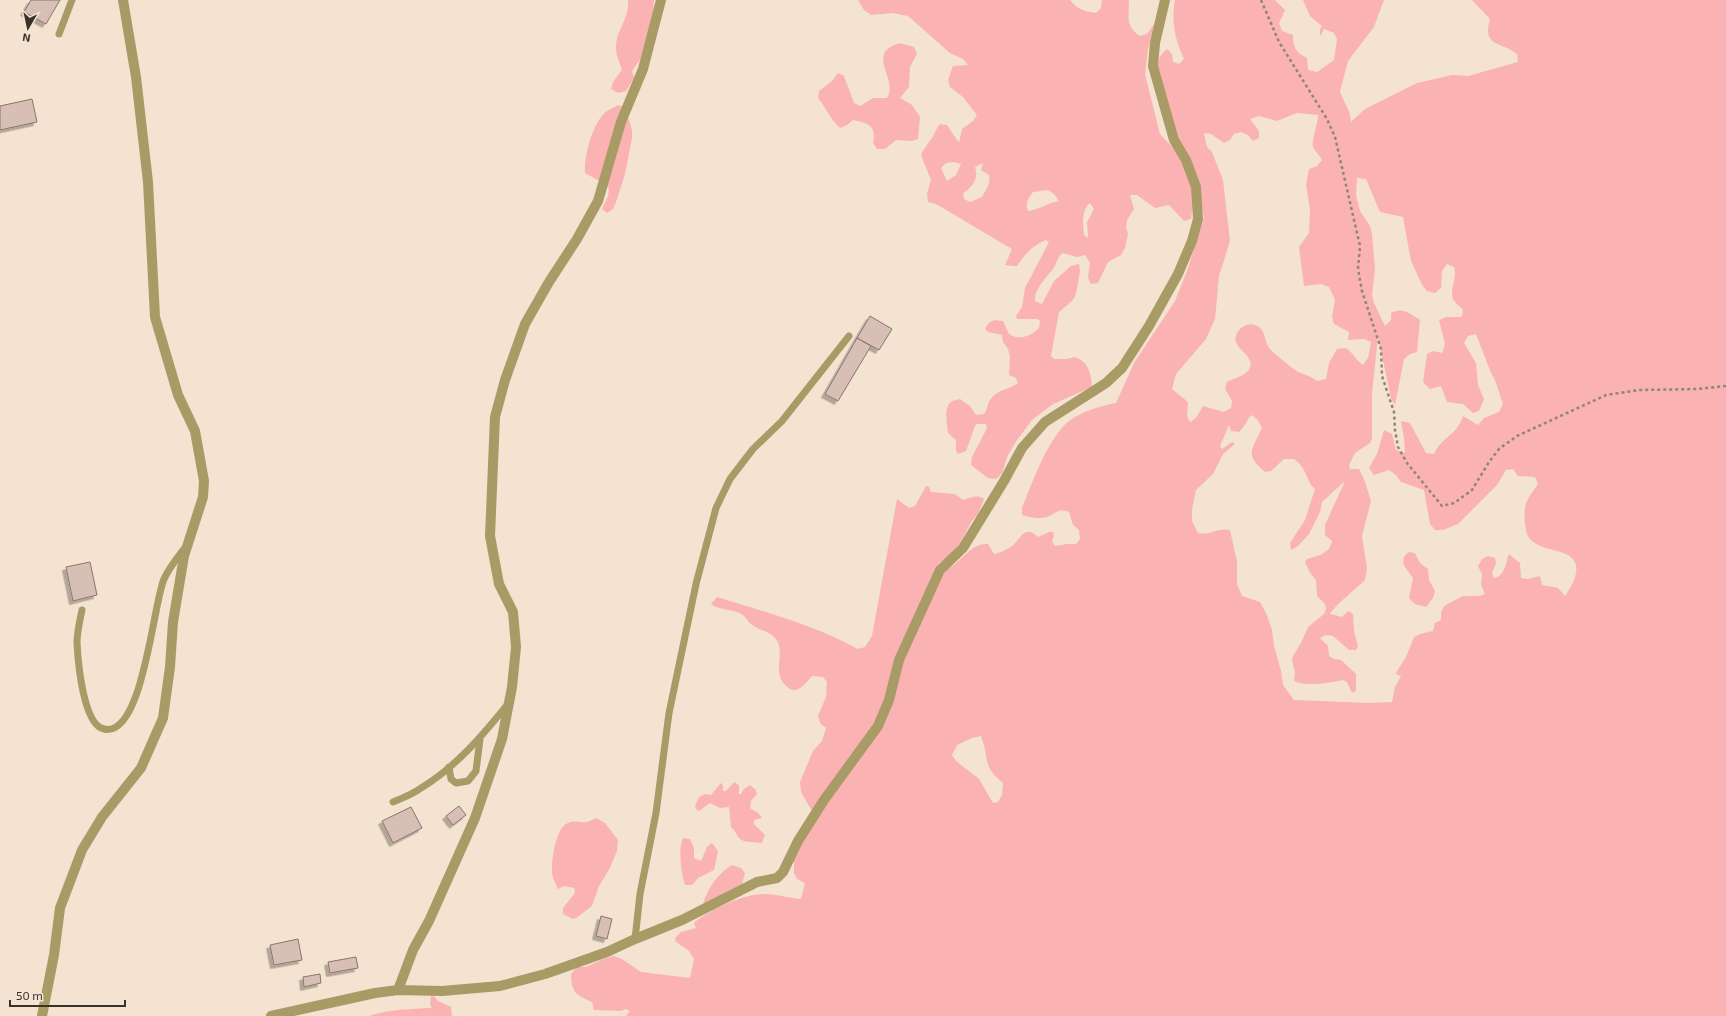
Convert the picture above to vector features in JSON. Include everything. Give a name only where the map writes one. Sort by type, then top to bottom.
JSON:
[{"type":"street","points":[[42,1016],[54,955],[60,908],[82,850],[102,817],[141,768],[163,718],[170,666],[173,622],[184,556],[203,498],[204,481],[195,431],[178,394],[155,317],[148,182],[136,77],[123,0]]},
{"type":"street","points":[[398,990],[413,950],[429,921],[475,818],[502,738],[508,704],[516,647],[513,612],[499,584],[490,536],[495,417],[504,380],[524,324],[577,239],[598,202],[621,122],[643,69],[660,0]]},
{"type":"street","points":[[271,1016],[375,993],[398,990],[442,991],[500,986],[545,974],[607,952],[682,920],[757,882],[777,878],[783,872],[798,841],[824,800],[878,726],[889,700],[899,660],[940,570],[963,548],[1022,448],[1046,422],[1106,383],[1122,368],[1149,326],[1178,274],[1192,241],[1198,219],[1196,188],[1186,160],[1174,140],[1153,66],[1155,43],[1165,0]]},
{"type":"lane","points":[[60,34],[72,0]]},
{"type":"lane","points":[[635,939],[640,894],[656,813],[670,713],[696,584],[716,508],[730,479],[753,449],[782,421],[849,336]]},
{"type":"lane","points":[[82,610],[77,641],[87,709],[93,722],[103,730],[113,729],[119,726],[126,718],[144,675],[156,607],[164,580],[175,561],[189,542]]},
{"type":"lane","points":[[393,802],[421,789],[449,767],[480,738],[508,704]]},
{"type":"lane","points":[[449,767],[451,779],[456,783],[468,781],[476,771],[480,738]]},
{"type":"path","points":[[1261,0],[1280,42],[1328,119],[1335,137],[1360,246],[1358,269],[1362,291],[1381,349],[1382,376],[1394,412],[1398,447],[1407,463],[1442,506],[1454,503],[1472,490],[1489,462],[1499,450],[1517,436],[1606,395],[1640,390],[1697,389],[1726,386]]},
{"type":"shaded area","points":[[628,0],[654,0],[652,26],[640,60],[632,71],[634,78],[626,91],[618,93],[611,89],[613,82],[622,70],[617,53],[616,42],[627,13]]},
{"type":"shaded area","points":[[858,0],[1070,0],[1082,10],[1096,13],[1101,8],[1102,0],[1129,0],[1130,25],[1132,29],[1140,36],[1147,34],[1156,21],[1148,49],[1145,74],[1160,134],[1180,155],[1190,175],[1193,204],[1191,219],[1184,221],[1169,205],[1155,208],[1137,195],[1130,195],[1134,209],[1127,220],[1126,227],[1128,234],[1125,248],[1121,255],[1108,262],[1098,283],[1091,284],[1088,278],[1090,263],[1085,255],[1077,257],[1063,253],[1059,256],[1053,269],[1038,288],[1035,301],[1042,304],[1054,281],[1071,266],[1079,264],[1080,271],[1076,294],[1073,300],[1059,312],[1051,356],[1054,359],[1067,359],[1075,357],[1080,359],[1086,365],[1090,373],[1092,387],[1053,404],[1032,420],[1017,440],[1008,455],[1002,473],[996,479],[988,478],[971,465],[972,457],[987,428],[986,424],[977,424],[975,426],[966,451],[958,454],[956,451],[956,440],[948,433],[946,420],[947,407],[952,401],[960,399],[970,406],[976,415],[984,414],[989,402],[996,394],[1018,383],[1016,378],[1009,375],[1010,357],[1008,349],[1003,342],[1002,335],[988,332],[985,329],[992,321],[997,320],[1003,321],[1009,334],[1017,337],[1025,337],[1039,328],[1040,321],[1037,319],[1017,319],[1016,316],[1022,307],[1025,288],[1049,242],[1046,240],[1033,248],[1026,254],[1017,266],[1005,265],[1012,249],[936,204],[928,202],[927,194],[931,180],[921,155],[923,150],[940,124],[947,125],[959,143],[962,129],[973,121],[977,115],[963,97],[950,87],[948,80],[953,66],[968,65],[963,59],[950,53],[908,16],[893,13],[871,15],[864,10]],"holes":[[[954,162],[961,164],[956,175],[947,181],[941,168],[946,163]],[[983,163],[981,170],[989,175],[989,181],[982,197],[970,202],[964,199],[963,193],[974,182],[976,175],[975,167]],[[1048,190],[1054,194],[1059,201],[1028,211],[1028,201],[1033,192]],[[1090,203],[1094,209],[1087,222],[1088,238],[1084,235],[1083,222],[1087,206]]]},
{"type":"shaded area","points":[[1175,0],[1275,0],[1285,10],[1279,23],[1282,31],[1293,35],[1296,49],[1300,54],[1307,58],[1308,70],[1317,72],[1334,60],[1337,39],[1334,33],[1324,29],[1320,36],[1320,29],[1322,26],[1310,16],[1303,0],[1384,0],[1374,27],[1348,61],[1340,92],[1350,114],[1351,122],[1365,109],[1417,83],[1452,75],[1468,76],[1518,62],[1517,54],[1491,39],[1488,34],[1490,19],[1472,0],[1726,0],[1726,1016],[626,1016],[630,1011],[626,1009],[621,1011],[594,1010],[592,1002],[578,995],[573,989],[571,974],[577,967],[586,967],[614,956],[622,959],[641,972],[690,978],[694,959],[689,951],[676,942],[675,938],[681,932],[696,928],[694,923],[700,918],[717,908],[746,897],[756,895],[769,894],[801,899],[805,883],[797,879],[794,873],[794,852],[812,811],[801,792],[800,782],[813,751],[822,741],[826,728],[820,723],[818,716],[826,697],[827,682],[823,677],[812,676],[797,690],[790,689],[780,677],[780,650],[775,638],[754,626],[742,614],[713,606],[711,604],[717,597],[807,626],[841,640],[858,649],[865,647],[872,636],[897,499],[909,508],[915,506],[926,486],[929,487],[931,492],[955,494],[963,500],[971,497],[984,499],[978,514],[971,522],[961,542],[951,555],[938,564],[938,570],[952,566],[974,547],[988,544],[994,554],[1003,551],[1012,546],[1026,532],[1033,533],[1038,537],[1049,532],[1053,532],[1054,536],[1052,541],[1055,546],[1076,544],[1080,539],[1079,530],[1073,525],[1069,512],[1060,511],[1048,517],[1037,518],[1022,515],[1022,508],[1041,462],[1054,438],[1061,429],[1069,421],[1080,414],[1098,407],[1116,403],[1134,363],[1175,301],[1187,271],[1204,217],[1199,194],[1173,128],[1158,68],[1160,57],[1167,49],[1172,54],[1173,62],[1179,64],[1184,59],[1178,44],[1175,30],[1173,16]],"holes":[[[1297,113],[1318,115],[1313,147],[1322,160],[1317,166],[1309,169],[1306,185],[1310,209],[1309,233],[1299,247],[1304,286],[1321,284],[1329,287],[1335,300],[1332,317],[1334,324],[1349,332],[1348,340],[1364,339],[1371,342],[1368,358],[1363,365],[1346,348],[1337,349],[1329,363],[1326,379],[1317,381],[1298,372],[1272,351],[1268,346],[1262,330],[1257,326],[1249,324],[1239,331],[1236,342],[1248,357],[1251,364],[1248,371],[1243,375],[1227,382],[1225,389],[1232,401],[1231,408],[1224,412],[1203,406],[1196,418],[1190,422],[1187,416],[1188,402],[1172,389],[1176,374],[1206,339],[1215,319],[1219,276],[1230,241],[1223,180],[1212,152],[1207,147],[1204,133],[1211,134],[1224,143],[1230,140],[1234,134],[1241,132],[1248,135],[1253,141],[1259,138],[1259,131],[1250,119],[1259,116],[1277,121]],[[1357,178],[1366,179],[1380,212],[1403,217],[1411,261],[1422,285],[1427,291],[1435,293],[1441,288],[1442,271],[1447,264],[1454,267],[1455,276],[1452,295],[1454,300],[1463,310],[1462,317],[1446,317],[1439,320],[1445,344],[1442,353],[1433,351],[1427,354],[1423,382],[1430,389],[1441,386],[1447,402],[1463,404],[1473,413],[1479,411],[1484,399],[1478,385],[1476,363],[1464,343],[1468,336],[1476,334],[1503,404],[1499,412],[1484,418],[1478,425],[1463,416],[1457,428],[1441,443],[1434,454],[1426,453],[1410,423],[1401,421],[1405,453],[1396,450],[1392,434],[1384,430],[1377,454],[1369,468],[1374,475],[1389,470],[1396,475],[1401,482],[1424,490],[1430,524],[1435,530],[1443,530],[1458,524],[1497,485],[1506,470],[1513,469],[1518,476],[1535,477],[1538,484],[1525,506],[1525,523],[1527,534],[1536,544],[1569,556],[1576,565],[1576,573],[1572,585],[1565,596],[1558,588],[1542,585],[1540,576],[1528,579],[1521,578],[1520,563],[1509,554],[1503,572],[1501,575],[1494,578],[1492,573],[1496,563],[1495,558],[1488,556],[1482,559],[1478,566],[1482,574],[1481,585],[1485,594],[1479,596],[1463,596],[1444,606],[1441,613],[1441,620],[1435,623],[1433,631],[1414,637],[1406,657],[1397,671],[1396,674],[1401,676],[1395,687],[1392,702],[1371,703],[1294,700],[1283,685],[1272,630],[1266,613],[1260,602],[1242,596],[1237,584],[1237,562],[1230,530],[1226,529],[1202,534],[1198,533],[1192,521],[1192,509],[1196,490],[1213,474],[1223,454],[1235,444],[1232,442],[1222,449],[1220,446],[1229,425],[1231,431],[1239,432],[1251,415],[1257,419],[1262,428],[1252,451],[1252,456],[1258,466],[1265,472],[1271,471],[1284,459],[1294,459],[1302,467],[1310,483],[1315,489],[1305,520],[1290,543],[1291,550],[1298,546],[1309,534],[1320,512],[1322,502],[1345,481],[1325,525],[1325,535],[1332,541],[1331,545],[1326,552],[1307,559],[1305,562],[1310,573],[1316,580],[1317,596],[1325,604],[1326,609],[1324,614],[1308,627],[1293,656],[1292,661],[1295,672],[1294,681],[1312,684],[1343,680],[1347,682],[1352,693],[1356,691],[1356,674],[1341,660],[1334,659],[1329,656],[1328,646],[1320,638],[1326,635],[1333,636],[1349,650],[1356,650],[1358,646],[1354,631],[1353,614],[1348,611],[1342,617],[1330,614],[1341,601],[1365,580],[1367,568],[1362,536],[1371,501],[1359,469],[1350,469],[1349,465],[1355,453],[1370,443],[1372,438],[1372,393],[1378,337],[1391,398],[1395,405],[1404,359],[1410,354],[1417,352],[1420,320],[1406,312],[1395,311],[1391,313],[1391,320],[1385,326],[1374,303],[1372,295],[1375,269],[1372,234],[1370,226],[1360,211],[1356,195]],[[981,736],[989,766],[996,777],[1003,783],[1002,795],[998,802],[993,803],[979,779],[956,761],[952,755],[957,745],[972,738]]]},
{"type":"shaded area","points":[[900,43],[914,47],[917,54],[910,67],[909,87],[900,98],[912,105],[920,117],[918,139],[912,141],[896,140],[885,149],[877,149],[873,143],[874,132],[867,124],[853,120],[840,128],[837,125],[818,98],[819,91],[832,81],[838,73],[844,76],[854,103],[860,106],[873,98],[887,98],[890,91],[884,67],[884,53],[890,47]]},
{"type":"shaded area","points":[[618,105],[625,108],[632,130],[632,138],[625,174],[616,202],[613,209],[607,213],[602,209],[608,196],[609,189],[601,182],[585,173],[585,166],[590,139],[598,123],[607,111]]},
{"type":"shaded area","points":[[1409,552],[1415,553],[1420,563],[1428,569],[1429,580],[1435,591],[1433,598],[1426,607],[1415,604],[1409,598],[1413,578],[1405,568],[1403,562],[1405,555]]},
{"type":"shaded area","points":[[734,782],[739,785],[739,794],[741,794],[744,789],[750,785],[755,789],[757,794],[751,801],[750,808],[758,813],[762,818],[754,820],[754,824],[765,835],[762,843],[746,842],[739,838],[731,827],[729,807],[720,808],[710,803],[699,811],[696,809],[695,806],[699,797],[705,794],[711,795],[721,783],[723,785],[723,791],[726,791]]},
{"type":"shaded area","points":[[596,818],[605,823],[618,840],[617,851],[610,868],[599,886],[592,906],[573,919],[563,914],[563,908],[575,893],[574,888],[564,886],[558,889],[553,876],[552,863],[555,844],[560,832],[566,824],[574,821],[587,822]]},
{"type":"shaded area","points":[[683,838],[690,839],[694,848],[694,858],[701,861],[707,847],[712,843],[718,851],[714,870],[698,878],[692,885],[685,885],[682,874],[680,854],[681,842]]},
{"type":"shaded area","points":[[732,865],[741,868],[745,873],[741,888],[703,904],[714,882],[722,872]]},
{"type":"shaded area","points":[[431,995],[438,1001],[451,1007],[452,1016],[369,1016],[392,1011],[432,1008],[430,1005]]},
{"type":"building","points":[[31,0],[60,0],[46,24],[24,12]]},
{"type":"building","points":[[32,99],[37,122],[0,130],[0,106]]},
{"type":"building","points":[[870,316],[892,329],[879,350],[857,338]]},
{"type":"building","points":[[857,338],[871,346],[838,401],[825,394]]},
{"type":"building","points":[[90,562],[97,595],[73,601],[66,567]]},
{"type":"building","points":[[459,806],[466,815],[453,825],[446,816]]},
{"type":"building","points":[[411,807],[422,828],[393,843],[382,821]]},
{"type":"building","points":[[601,916],[612,919],[607,939],[596,936]]},
{"type":"building","points":[[298,939],[302,960],[274,965],[270,945]]},
{"type":"building","points":[[356,957],[358,968],[330,973],[328,962]]},
{"type":"building","points":[[320,974],[321,983],[304,987],[303,977]]}]
